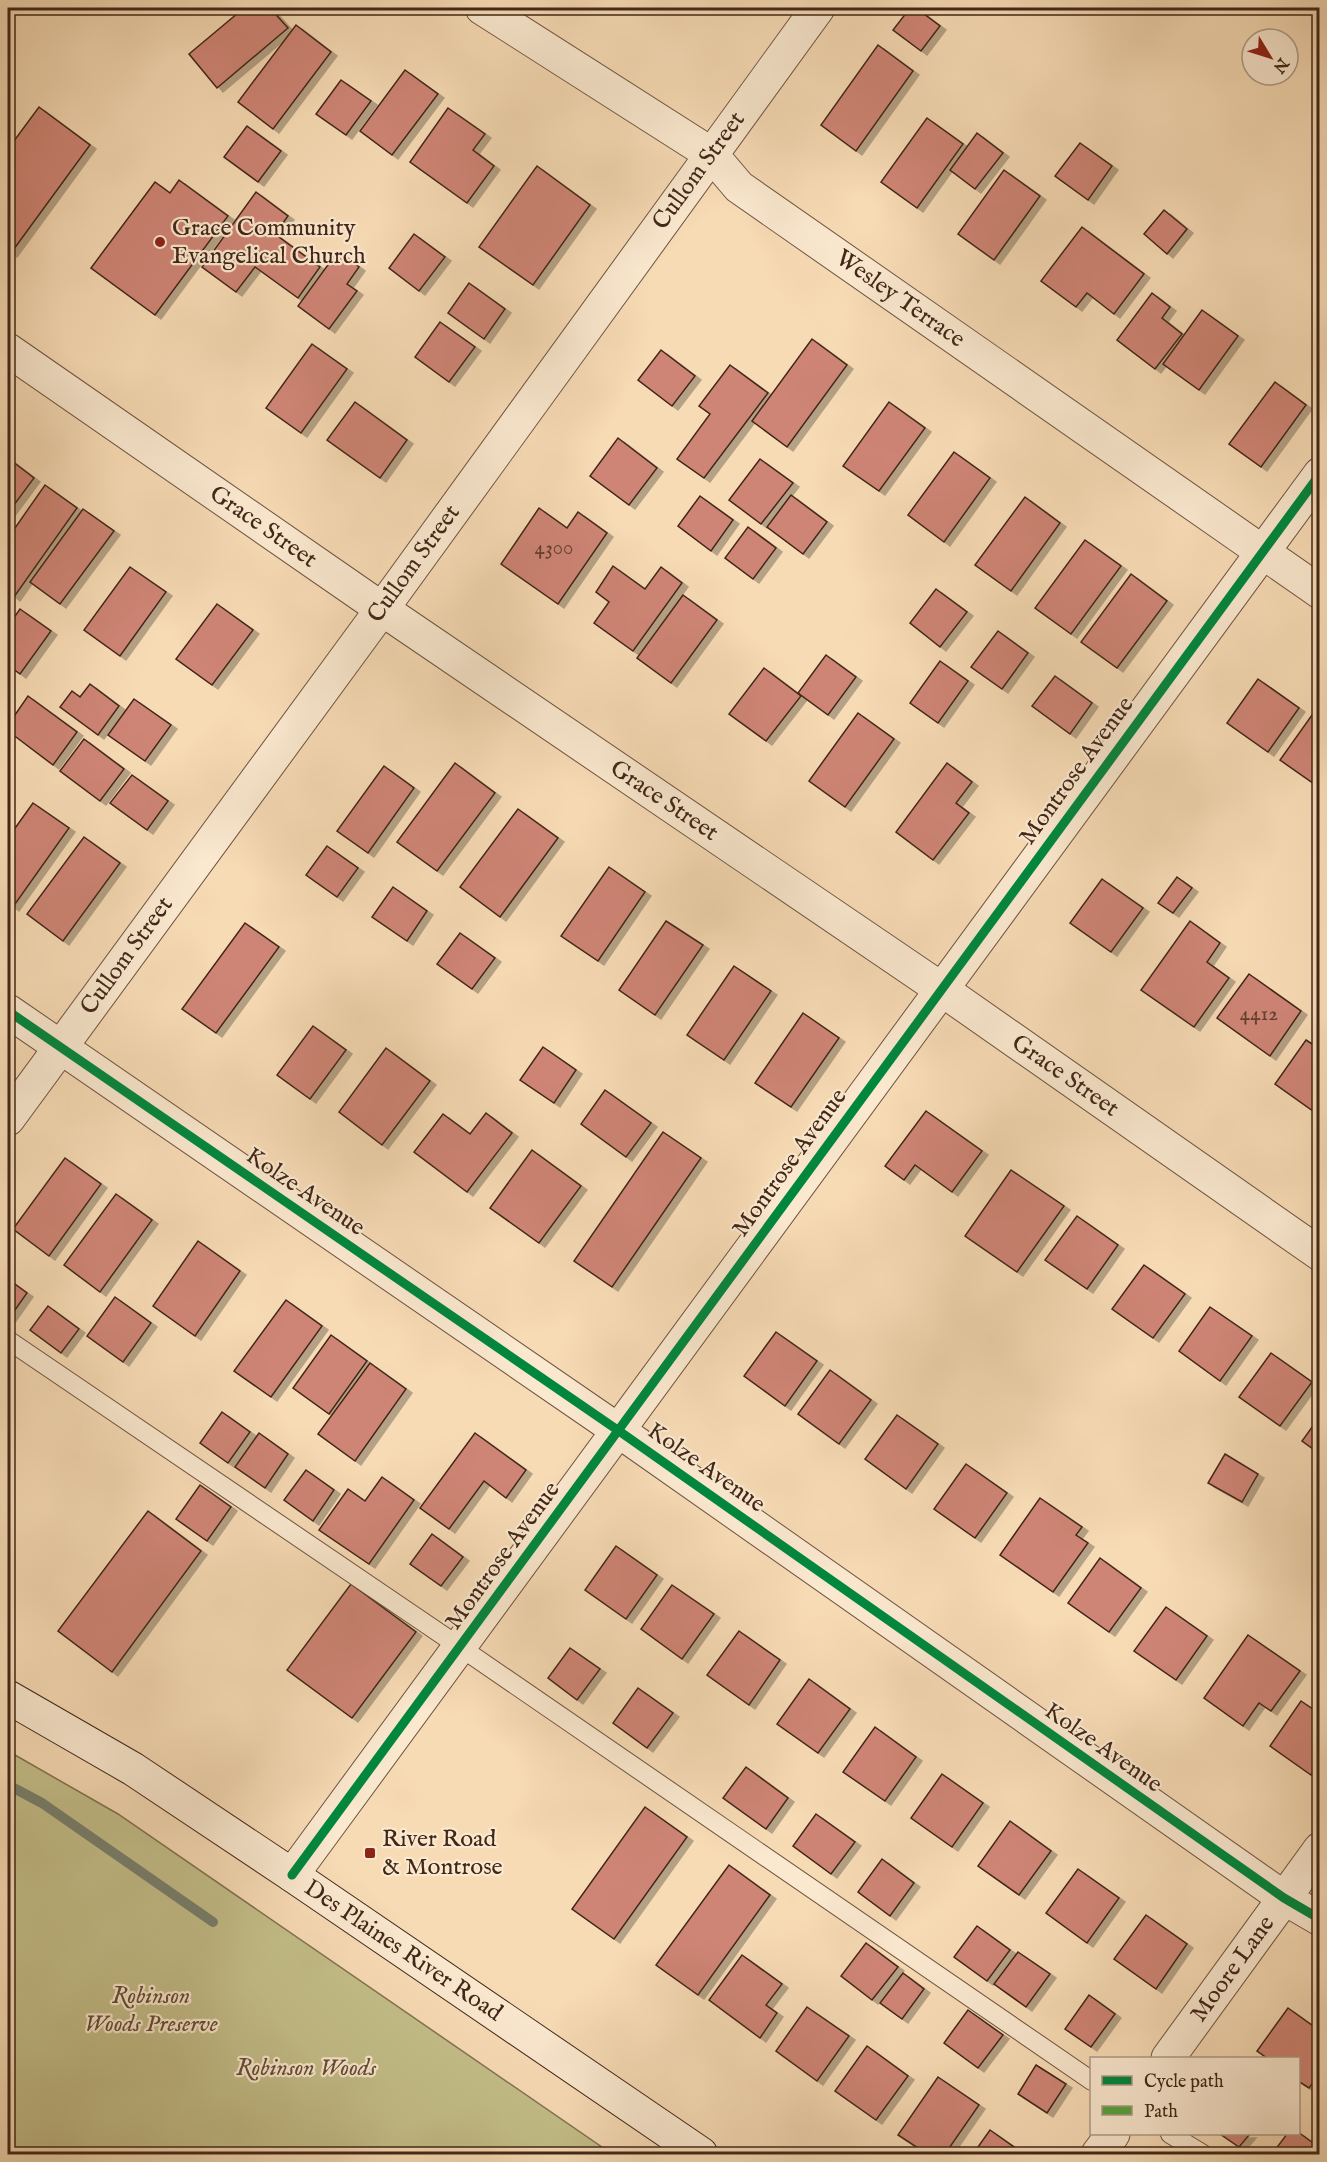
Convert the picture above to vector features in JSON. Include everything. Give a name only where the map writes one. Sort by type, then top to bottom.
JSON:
[{"type":"street","name":"Wesley Terrace","points":[[482,8],[711,154],[739,187],[1320,592]]},
{"type":"street","name":"Cullom Street","points":[[8,1119],[818,8]]},
{"type":"street","name":"Grace Street","points":[[8,350],[382,609],[941,989],[1320,1254]]},
{"type":"street","name":"Montrose Avenue","points":[[292,1875],[1320,474]]},
{"type":"street","name":"Kolze Avenue","points":[[8,1011],[619,1431],[1284,1898],[1320,1920]]},
{"type":"street","name":"Des Plaines River Road","points":[[8,1697],[132,1769],[292,1875],[701,2154]]},
{"type":"street","name":"Moore Lane","points":[[1169,2057],[1320,1850]]},
{"type":"street","points":[[1098,2154],[1112,2135]]},
{"type":"lane","points":[[8,1340],[1090,2080]]},
{"type":"lane","points":[[1173,2135],[1203,2154]]},
{"type":"green space","name":"Robinson Woods Preserve","points":[[8,1751],[118,1814],[612,2154],[8,2154]]},
{"type":"building","points":[[244,8],[270,8],[288,28],[217,88],[189,54]]},
{"type":"building","points":[[910,8],[916,8],[940,26],[921,51],[893,30]]},
{"type":"building","points":[[296,25],[331,52],[273,129],[238,102]]},
{"type":"building","points":[[878,45],[913,71],[856,151],[821,125]]},
{"type":"building","points":[[405,70],[438,94],[392,155],[360,131]]},
{"type":"building","points":[[341,80],[371,101],[346,135],[316,114]]},
{"type":"building","points":[[39,107],[90,145],[11,253],[8,250],[8,149]]},
{"type":"building","points":[[448,108],[485,134],[473,150],[494,166],[467,203],[410,162]]},
{"type":"building","points":[[927,118],[963,144],[917,208],[881,182]]},
{"type":"building","points":[[247,126],[281,151],[258,182],[224,157]]},
{"type":"building","points":[[977,133],[1003,153],[975,189],[950,170]]},
{"type":"building","points":[[1080,143],[1112,166],[1088,200],[1055,176]]},
{"type":"building","points":[[537,166],[590,205],[533,285],[479,247]]},
{"type":"building","points":[[1004,170],[1040,196],[994,260],[958,234]]},
{"type":"building","name":"Grace Community Evangelical Church","points":[[179,180],[228,216],[155,315],[91,268],[155,182],[170,193]]},
{"type":"building","points":[[256,192],[288,216],[275,234],[320,267],[298,298],[255,267],[236,292],[202,267]]},
{"type":"building","points":[[1164,210],[1187,229],[1167,254],[1144,234]]},
{"type":"building","points":[[1082,227],[1144,274],[1114,314],[1087,293],[1076,307],[1041,281]]},
{"type":"building","points":[[414,234],[445,257],[419,291],[389,268]]},
{"type":"building","points":[[338,251],[359,267],[347,284],[357,291],[329,329],[298,306]]},
{"type":"building","points":[[469,283],[505,309],[484,339],[448,313]]},
{"type":"building","points":[[1152,293],[1170,307],[1162,318],[1182,334],[1155,369],[1117,340]]},
{"type":"building","points":[[1202,310],[1238,336],[1199,390],[1163,364]]},
{"type":"building","points":[[440,322],[475,347],[449,382],[415,357]]},
{"type":"building","points":[[812,339],[847,365],[787,447],[752,421]]},
{"type":"building","points":[[312,344],[347,369],[301,433],[266,408]]},
{"type":"building","points":[[661,350],[695,376],[672,406],[638,380]]},
{"type":"building","points":[[730,365],[768,393],[704,478],[677,459],[710,414],[699,406]]},
{"type":"building","points":[[1275,382],[1306,405],[1261,467],[1229,444]]},
{"type":"building","points":[[355,402],[407,440],[380,478],[327,440]]},
{"type":"building","points":[[889,402],[925,428],[879,491],[843,466]]},
{"type":"building","points":[[618,438],[657,468],[629,505],[590,476]]},
{"type":"building","points":[[954,452],[990,478],[944,542],[908,515]]},
{"type":"building","points":[[8,458],[34,478],[8,513]]},
{"type":"building","points":[[760,459],[793,483],[761,524],[729,500]]},
{"type":"building","points":[[45,485],[77,508],[14,597],[8,592],[8,538]]},
{"type":"building","points":[[791,495],[827,522],[803,554],[767,527]]},
{"type":"building","points":[[700,496],[733,520],[711,551],[678,526]]},
{"type":"building","points":[[1025,497],[1060,523],[1011,591],[975,565]]},
{"type":"building","points":[[539,508],[567,528],[578,512],[607,533],[558,604],[501,564]]},
{"type":"building","points":[[83,509],[114,531],[60,604],[30,582]]},
{"type":"building","points":[[748,527],[776,548],[753,579],[725,558]]},
{"type":"building","points":[[1085,540],[1121,566],[1071,634],[1035,608]]},
{"type":"building","points":[[613,566],[645,589],[661,567],[682,583],[633,651],[594,623],[609,602],[596,592]]},
{"type":"building","points":[[130,567],[166,592],[120,656],[84,630]]},
{"type":"building","points":[[1131,574],[1167,601],[1117,668],[1081,642]]},
{"type":"building","points":[[936,589],[967,612],[940,647],[910,623]]},
{"type":"building","points":[[683,595],[717,620],[671,683],[637,658]]},
{"type":"building","points":[[217,604],[253,630],[212,685],[176,659]]},
{"type":"building","points":[[20,609],[51,631],[20,674],[8,665],[8,626]]},
{"type":"building","points":[[998,631],[1028,653],[1002,689],[971,667]]},
{"type":"building","points":[[826,655],[856,677],[828,715],[798,693]]},
{"type":"building","points":[[940,661],[968,681],[938,723],[910,703]]},
{"type":"building","points":[[764,668],[801,696],[766,741],[729,714]]},
{"type":"building","points":[[1055,676],[1092,703],[1070,734],[1032,706]]},
{"type":"building","points":[[1258,679],[1299,708],[1268,752],[1227,723]]},
{"type":"building","points":[[90,684],[119,706],[98,735],[60,707],[72,691],[80,697]]},
{"type":"building","points":[[28,696],[77,732],[53,765],[8,731],[8,725]]},
{"type":"building","points":[[134,699],[171,725],[145,761],[108,735]]},
{"type":"building","points":[[858,713],[894,739],[845,807],[809,781]]},
{"type":"building","points":[[1312,715],[1320,721],[1320,788],[1280,760]]},
{"type":"building","points":[[84,739],[124,769],[100,801],[60,771]]},
{"type":"building","points":[[455,763],[495,793],[437,871],[397,842]]},
{"type":"building","points":[[947,763],[972,782],[956,803],[969,813],[933,860],[896,832]]},
{"type":"building","points":[[384,766],[414,788],[368,853],[337,831]]},
{"type":"building","points":[[132,775],[168,801],[147,830],[110,803]]},
{"type":"building","points":[[33,803],[69,828],[13,907],[8,903],[8,838]]},
{"type":"building","points":[[518,809],[558,838],[500,917],[460,887]]},
{"type":"building","points":[[84,837],[120,863],[63,941],[27,914]]},
{"type":"building","points":[[327,846],[358,868],[337,897],[306,875]]},
{"type":"building","points":[[609,867],[645,892],[598,961],[561,936]]},
{"type":"building","points":[[1177,877],[1192,888],[1173,913],[1158,903]]},
{"type":"building","points":[[1102,879],[1143,908],[1111,952],[1070,923]]},
{"type":"building","points":[[393,887],[427,911],[407,941],[372,917]]},
{"type":"building","points":[[666,921],[703,945],[655,1015],[619,990]]},
{"type":"building","points":[[1190,921],[1220,943],[1207,962],[1229,978],[1194,1027],[1141,990]]},
{"type":"building","points":[[245,923],[279,947],[216,1033],[182,1009]]},
{"type":"building","points":[[460,933],[495,958],[472,989],[437,964]]},
{"type":"building","points":[[734,966],[771,991],[724,1060],[687,1035]]},
{"type":"building","points":[[1249,974],[1301,1011],[1270,1056],[1217,1018]]},
{"type":"building","points":[[803,1013],[839,1038],[791,1107],[755,1083]]},
{"type":"building","points":[[313,1026],[346,1050],[310,1099],[277,1075]]},
{"type":"building","points":[[1306,1040],[1320,1049],[1320,1116],[1275,1084]]},
{"type":"building","points":[[543,1047],[576,1070],[554,1103],[520,1080]]},
{"type":"building","points":[[386,1048],[430,1081],[382,1145],[339,1112]]},
{"type":"building","points":[[605,1090],[651,1123],[626,1157],[581,1124]]},
{"type":"building","points":[[926,1111],[982,1151],[952,1192],[915,1165],[904,1180],[885,1166]]},
{"type":"building","points":[[486,1113],[512,1133],[467,1192],[414,1152],[443,1114],[470,1134]]},
{"type":"building","points":[[663,1132],[701,1158],[612,1287],[574,1261]]},
{"type":"building","points":[[532,1150],[581,1186],[539,1243],[490,1208]]},
{"type":"building","points":[[65,1158],[101,1184],[49,1256],[13,1229]]},
{"type":"building","points":[[1011,1170],[1064,1206],[1017,1272],[965,1236]]},
{"type":"building","points":[[116,1194],[152,1220],[100,1292],[64,1265]]},
{"type":"building","points":[[1077,1216],[1118,1245],[1087,1289],[1045,1260]]},
{"type":"building","points":[[198,1241],[240,1271],[195,1336],[153,1306]]},
{"type":"building","points":[[1144,1265],[1185,1294],[1153,1338],[1112,1309]]},
{"type":"building","points":[[8,1279],[27,1293],[10,1317],[8,1315]]},
{"type":"building","points":[[115,1297],[151,1323],[123,1362],[87,1336]]},
{"type":"building","points":[[286,1300],[322,1326],[271,1397],[234,1371]]},
{"type":"building","points":[[48,1306],[79,1329],[61,1353],[30,1330]]},
{"type":"building","points":[[1210,1307],[1252,1336],[1220,1381],[1179,1351]]},
{"type":"building","points":[[776,1332],[817,1361],[785,1406],[744,1376]]},
{"type":"building","points":[[331,1335],[367,1361],[329,1414],[293,1388]]},
{"type":"building","points":[[1271,1353],[1312,1382],[1280,1426],[1239,1397]]},
{"type":"building","points":[[370,1363],[406,1389],[355,1461],[318,1434]]},
{"type":"building","points":[[830,1370],[871,1400],[839,1444],[798,1414]]},
{"type":"building","points":[[222,1412],[250,1432],[228,1463],[200,1443]]},
{"type":"building","points":[[897,1415],[938,1444],[906,1489],[865,1459]]},
{"type":"building","points":[[1320,1416],[1320,1454],[1302,1441]]},
{"type":"building","points":[[259,1433],[288,1454],[265,1488],[235,1467]]},
{"type":"building","points":[[475,1433],[526,1470],[506,1498],[484,1481],[449,1529],[420,1508]]},
{"type":"building","points":[[1225,1454],[1258,1474],[1242,1502],[1208,1483]]},
{"type":"building","points":[[966,1464],[1007,1493],[975,1538],[934,1509]]},
{"type":"building","points":[[306,1470],[334,1490],[313,1521],[284,1500]]},
{"type":"building","points":[[382,1477],[414,1500],[369,1564],[319,1530],[348,1489],[365,1501]]},
{"type":"building","points":[[200,1485],[231,1507],[207,1541],[176,1519]]},
{"type":"building","points":[[1040,1498],[1082,1527],[1076,1535],[1088,1543],[1053,1592],[1000,1555]]},
{"type":"building","points":[[148,1511],[201,1551],[112,1672],[58,1631]]},
{"type":"building","points":[[432,1534],[463,1557],[441,1586],[410,1564]]},
{"type":"building","points":[[616,1546],[657,1575],[626,1619],[585,1590]]},
{"type":"building","points":[[1100,1558],[1141,1588],[1109,1632],[1068,1603]]},
{"type":"building","points":[[351,1584],[416,1632],[352,1718],[287,1670]]},
{"type":"building","points":[[672,1585],[714,1614],[682,1659],[641,1629]]},
{"type":"building","points":[[1166,1607],[1207,1636],[1176,1680],[1134,1651]]},
{"type":"building","points":[[739,1631],[780,1660],[749,1705],[707,1675]]},
{"type":"building","points":[[1248,1635],[1300,1671],[1271,1711],[1259,1703],[1243,1726],[1204,1698]]},
{"type":"building","points":[[570,1648],[600,1669],[577,1700],[548,1678]]},
{"type":"building","points":[[809,1679],[850,1709],[818,1753],[777,1724]]},
{"type":"building","points":[[638,1688],[673,1713],[647,1748],[613,1723]]},
{"type":"building","points":[[1301,1701],[1320,1714],[1320,1763],[1311,1775],[1270,1746]]},
{"type":"building","points":[[875,1727],[916,1757],[885,1801],[843,1772]]},
{"type":"building","points":[[746,1767],[788,1798],[766,1829],[723,1798]]},
{"type":"building","points":[[942,1774],[983,1803],[952,1847],[911,1818]]},
{"type":"building","points":[[645,1807],[687,1837],[614,1939],[572,1909]]},
{"type":"building","points":[[816,1814],[855,1842],[831,1874],[793,1846]]},
{"type":"building","points":[[1010,1821],[1051,1851],[1019,1895],[978,1866]]},
{"type":"building","points":[[882,1859],[914,1883],[890,1916],[858,1892]]},
{"type":"building","points":[[729,1865],[770,1895],[698,1995],[656,1965]]},
{"type":"building","points":[[1078,1869],[1119,1898],[1087,1943],[1046,1913]]},
{"type":"building","points":[[1146,1915],[1187,1944],[1156,1989],[1114,1959]]},
{"type":"building","points":[[977,1926],[1010,1950],[987,1981],[954,1957]]},
{"type":"building","points":[[866,1943],[898,1967],[872,2000],[841,1976]]},
{"type":"building","points":[[1018,1952],[1050,1974],[1026,2007],[994,1984]]},
{"type":"building","points":[[742,1955],[782,1984],[766,2005],[777,2013],[760,2038],[709,2000]]},
{"type":"building","points":[[903,1973],[924,1989],[902,2019],[880,2003]]},
{"type":"building","points":[[1089,1995],[1115,2014],[1091,2047],[1065,2029]]},
{"type":"building","points":[[807,2007],[849,2036],[817,2081],[776,2051]]},
{"type":"building","points":[[1288,2008],[1320,2031],[1320,2073],[1309,2088],[1300,2082],[1300,2057],[1266,2057],[1257,2051]]},
{"type":"building","points":[[968,2010],[1003,2035],[978,2068],[944,2043]]},
{"type":"building","points":[[867,2046],[908,2076],[876,2120],[835,2091]]},
{"type":"building","points":[[1036,2065],[1066,2084],[1047,2113],[1018,2094]]},
{"type":"building","points":[[938,2077],[979,2105],[945,2154],[927,2154],[898,2135]]},
{"type":"building","points":[[990,2130],[1024,2154],[973,2154]]},
{"type":"building","points":[[1300,2133],[1320,2148],[1316,2154],[1272,2154],[1286,2135]]},
{"type":"building","points":[[1221,2135],[1249,2135],[1239,2147]]},
{"type":"waterway","points":[[8,1785],[42,1803],[213,1922]]},
{"type":"marked path","points":[[8,2149],[14,2154]]},
{"type":"cycle path","points":[[292,1875],[1320,474]]},
{"type":"cycle path","points":[[8,1011],[619,1431],[1284,1898],[1320,1919]]},
{"type":"place","name":"Grace Community Evangelical Church","points":[[160,242]]},
{"type":"place","name":"River Road & Montrose","points":[[370,1853]]},
{"type":"park label","name":"Robinson Woods","points":[[306,2068]]}]
